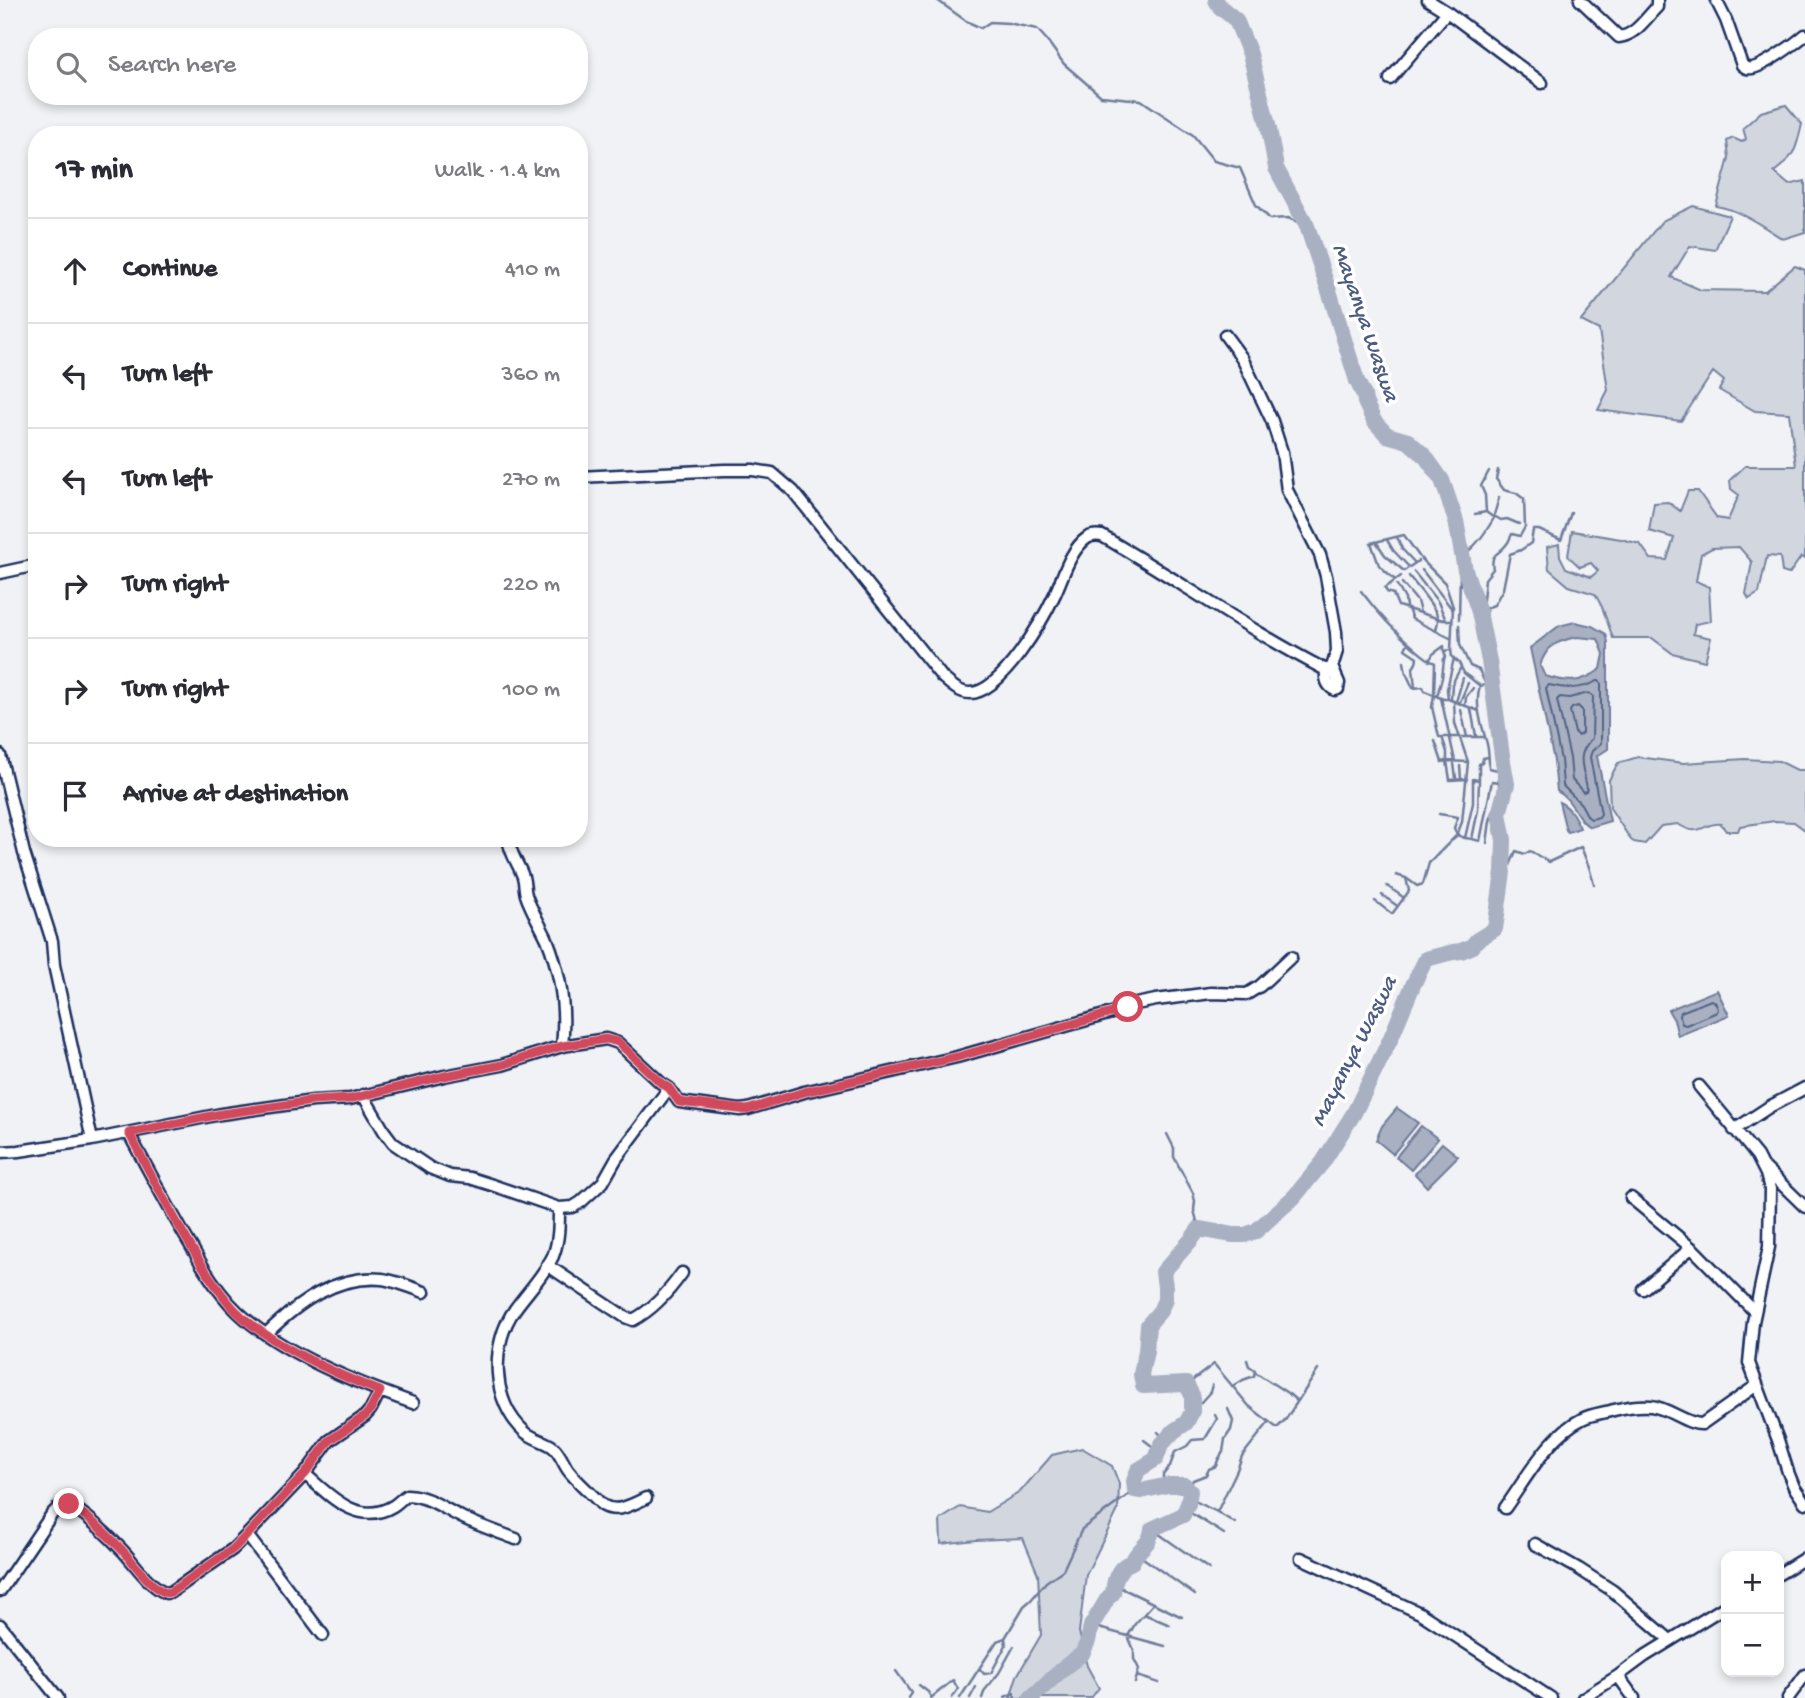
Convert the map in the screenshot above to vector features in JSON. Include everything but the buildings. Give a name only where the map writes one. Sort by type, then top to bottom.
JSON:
[{"type":"street","points":[[1428,0],[1444,6],[1542,83]]},
{"type":"street","points":[[1580,0],[1619,37],[1631,34],[1657,7],[1657,0]]},
{"type":"street","points":[[1716,0],[1742,65],[1748,69],[1770,59],[1805,34]]},
{"type":"street","points":[[1390,79],[1444,6]]},
{"type":"street","points":[[588,477],[724,470],[772,473],[793,491],[934,667],[950,685],[963,692],[984,690],[1002,675],[1043,616],[1074,553],[1086,539],[1095,534],[1143,560],[1228,614],[1329,669],[1337,651],[1336,632],[1320,555],[1287,490],[1282,452],[1272,421],[1242,358],[1225,335]]},
{"type":"street","points":[[0,573],[28,567]]},
{"type":"street","points":[[0,755],[24,853],[52,941],[54,965],[92,1140]]},
{"type":"street","points":[[511,847],[523,876],[526,893],[556,965],[564,1017],[562,1046]]},
{"type":"street","points":[[0,1152],[19,1152],[92,1140],[221,1114],[313,1101],[350,1099],[502,1065],[562,1046],[606,1039],[618,1042],[669,1088],[679,1102],[747,1110],[804,1092],[957,1057],[1136,1004],[1211,993],[1247,993],[1259,986],[1291,957]]},
{"type":"street","points":[[1699,1086],[1762,1166],[1805,1207]]},
{"type":"street","points":[[363,1095],[393,1143],[429,1168],[450,1176],[470,1178],[559,1208],[573,1207],[603,1182],[669,1088]]},
{"type":"street","points":[[1734,1130],[1805,1088]]},
{"type":"street","points":[[129,1133],[205,1270],[237,1312],[266,1334],[314,1362],[413,1403]]},
{"type":"street","points":[[1762,1166],[1770,1188],[1769,1247],[1755,1312],[1749,1360],[1794,1487],[1805,1503]]},
{"type":"street","points":[[1631,1198],[1691,1248],[1755,1312]]},
{"type":"street","points":[[559,1208],[557,1242],[547,1265],[513,1311],[503,1335],[498,1364],[501,1393],[516,1423],[527,1434],[554,1448],[566,1468],[602,1505],[615,1510],[646,1498]]},
{"type":"street","points":[[1643,1289],[1691,1248]]},
{"type":"street","points":[[547,1265],[633,1320],[644,1313],[682,1273]]},
{"type":"street","points":[[266,1334],[298,1305],[337,1285],[363,1279],[384,1279],[424,1292]]},
{"type":"street","points":[[1505,1508],[1551,1444],[1584,1418],[1627,1407],[1653,1406],[1673,1412],[1694,1424],[1702,1424],[1757,1385]]},
{"type":"street","points":[[0,1591],[47,1521],[59,1507],[69,1504],[122,1550],[156,1588],[166,1593],[171,1592],[233,1549],[305,1474],[329,1441],[365,1416],[380,1391]]},
{"type":"street","points":[[305,1474],[337,1502],[350,1509],[377,1512],[412,1495],[432,1500],[461,1517],[516,1539]]},
{"type":"street","points":[[247,1535],[323,1635]]},
{"type":"street","points":[[1535,1544],[1613,1591],[1670,1640]]},
{"type":"street","points":[[1784,1571],[1805,1558]]},
{"type":"street","points":[[1301,1559],[1420,1613],[1551,1698]]},
{"type":"street","points":[[1583,1698],[1721,1609]]},
{"type":"street","points":[[0,1625],[58,1698]]},
{"type":"street","points":[[1788,1698],[1805,1675]]},
{"type":"street","points":[[1618,1676],[1634,1698]]},
{"type":"shaded area","points":[[1786,105],[1802,124],[1794,152],[1774,172],[1789,185],[1805,181],[1805,232],[1783,239],[1743,215],[1716,206],[1729,158],[1727,141],[1733,138],[1742,142],[1746,139],[1743,128],[1761,112]]},
{"type":"shaded area","points":[[1693,206],[1730,216],[1715,250],[1690,246],[1671,277],[1701,290],[1765,291],[1795,266],[1805,270],[1805,559],[1801,557],[1789,574],[1782,572],[1780,557],[1767,556],[1759,593],[1749,599],[1746,594],[1752,562],[1739,547],[1712,548],[1701,554],[1696,581],[1709,587],[1711,621],[1695,624],[1693,634],[1711,638],[1705,661],[1672,653],[1652,638],[1613,638],[1595,594],[1569,586],[1549,569],[1547,547],[1559,544],[1560,556],[1566,568],[1591,577],[1598,571],[1591,563],[1580,567],[1568,556],[1572,531],[1640,544],[1651,559],[1667,560],[1674,538],[1649,531],[1654,503],[1668,502],[1680,511],[1688,491],[1698,491],[1717,518],[1728,520],[1739,495],[1731,489],[1730,480],[1745,466],[1796,466],[1789,413],[1755,411],[1719,390],[1724,381],[1713,372],[1681,421],[1598,410],[1608,390],[1599,330],[1581,321],[1662,221]]},
{"type":"shaded area","points":[[1638,757],[1683,763],[1745,759],[1779,761],[1797,770],[1805,770],[1805,830],[1794,822],[1775,821],[1740,826],[1738,831],[1726,831],[1721,824],[1692,830],[1678,824],[1661,826],[1645,844],[1634,842],[1610,808],[1609,780],[1618,763]]},
{"type":"shaded area","points":[[1082,1448],[1112,1466],[1119,1484],[1118,1510],[1086,1575],[1079,1632],[1087,1666],[1099,1688],[1091,1698],[1010,1698],[1017,1676],[1041,1635],[1038,1574],[1023,1538],[941,1544],[940,1520],[960,1507],[987,1512],[1020,1492],[1052,1455]]},
{"type":"water","points":[[1575,622],[1592,626],[1606,634],[1608,642],[1608,749],[1597,756],[1610,821],[1590,827],[1557,791],[1554,761],[1530,648],[1559,626]],"holes":[[[1577,637],[1598,639],[1604,654],[1601,669],[1574,681],[1545,676],[1540,666],[1546,653],[1554,645]]]},
{"type":"water","points":[[1559,802],[1574,816],[1580,828],[1568,832],[1566,830]]},
{"type":"water","points":[[1717,990],[1729,1015],[1678,1036],[1668,1010]]},
{"type":"water","points":[[1397,1108],[1418,1123],[1393,1154],[1376,1140],[1382,1126]]},
{"type":"water","points":[[1421,1126],[1438,1139],[1411,1170],[1396,1157]]},
{"type":"water","points":[[1442,1143],[1458,1156],[1427,1187],[1415,1174]]},
{"type":"waterway","name":"Mayanya Waswa","points":[[937,0],[966,21],[981,28],[990,22],[1037,29],[1064,64],[1101,96],[1141,100],[1193,135],[1214,161],[1240,168],[1256,205],[1270,219],[1288,218],[1307,226]]},
{"type":"waterway","name":"Mayanya Waswa","points":[[1031,1698],[1082,1654],[1091,1626],[1113,1593],[1118,1574],[1147,1543],[1152,1529],[1183,1515],[1188,1504],[1190,1491],[1185,1485],[1168,1485],[1141,1491],[1135,1490],[1134,1481],[1138,1470],[1156,1459],[1161,1445],[1186,1423],[1192,1412],[1192,1395],[1186,1384],[1143,1386],[1141,1374],[1148,1325],[1165,1300],[1163,1272],[1199,1229],[1245,1235],[1256,1231],[1294,1197],[1323,1162],[1354,1113],[1426,959],[1471,947],[1495,929],[1503,872],[1504,840],[1499,814],[1507,784],[1489,661],[1479,612],[1465,570],[1456,521],[1442,480],[1425,456],[1408,441],[1387,435],[1374,421],[1365,402],[1307,226],[1276,168],[1250,54],[1236,20],[1220,7],[1216,0]]},
{"type":"waterway","points":[[1479,612],[1482,610],[1485,579],[1493,569],[1494,557],[1507,544],[1512,534],[1520,536],[1525,527],[1524,499],[1516,493],[1504,490],[1496,479],[1498,470]]},
{"type":"waterway","points":[[1486,512],[1485,495],[1481,486],[1489,471]]},
{"type":"waterway","points":[[1494,515],[1499,498]]},
{"type":"waterway","points":[[1462,556],[1480,539],[1494,518],[1486,512],[1475,514]]},
{"type":"waterway","points":[[1488,638],[1486,608],[1494,605],[1503,589],[1510,554],[1531,543],[1533,530],[1561,540],[1571,513]]},
{"type":"waterway","points":[[1494,516],[1519,524]]},
{"type":"waterway","points":[[1395,580],[1379,565],[1371,543],[1404,535],[1421,559],[1445,583],[1453,607],[1452,657],[1464,673],[1480,686],[1492,684]]},
{"type":"waterway","points":[[1397,537],[1402,549],[1415,563]]},
{"type":"waterway","points":[[1387,540],[1409,567]]},
{"type":"waterway","points":[[1377,543],[1385,555],[1404,571],[1418,561]]},
{"type":"waterway","points":[[1422,570],[1452,609]]},
{"type":"waterway","points":[[1459,619],[1460,572],[1465,570]]},
{"type":"waterway","points":[[1414,572],[1438,602],[1445,618]]},
{"type":"waterway","points":[[1401,576],[1385,588],[1393,594],[1398,606],[1443,620],[1452,620]]},
{"type":"waterway","points":[[1409,576],[1437,614],[1436,630]]},
{"type":"waterway","points":[[1402,583],[1417,601],[1420,612]]},
{"type":"waterway","points":[[1397,585],[1405,599],[1406,607]]},
{"type":"waterway","points":[[1361,591],[1398,633],[1423,656],[1435,663],[1434,695],[1479,711]]},
{"type":"waterway","points":[[1408,609],[1412,619],[1450,638]]},
{"type":"waterway","points":[[1459,625],[1460,645],[1470,666],[1479,670],[1486,685]]},
{"type":"waterway","points":[[1408,643],[1405,649],[1417,657],[1413,668],[1415,688]]},
{"type":"waterway","points":[[1429,661],[1433,654],[1444,646],[1444,651],[1451,650]]},
{"type":"waterway","points":[[1437,696],[1446,657],[1444,651]]},
{"type":"waterway","points":[[1448,699],[1447,689],[1454,658]]},
{"type":"waterway","points":[[1404,662],[1413,688],[1423,687],[1434,695],[1432,707],[1439,737],[1484,737]]},
{"type":"waterway","points":[[1451,700],[1452,684],[1461,667]]},
{"type":"waterway","points":[[1456,702],[1463,678]]},
{"type":"waterway","points":[[1460,702],[1468,683]]},
{"type":"waterway","points":[[1472,839],[1480,841],[1492,781],[1499,782],[1498,770],[1489,768],[1488,747],[1478,708],[1480,686]]},
{"type":"waterway","points":[[1465,706],[1466,697],[1473,688]]},
{"type":"waterway","points":[[1441,698],[1455,761]]},
{"type":"waterway","points":[[1396,875],[1417,886],[1423,884],[1429,863],[1457,835],[1462,822],[1468,762],[1455,723],[1454,701]]},
{"type":"waterway","points":[[1471,709],[1476,736]]},
{"type":"waterway","points":[[1461,710],[1467,737]]},
{"type":"waterway","points":[[1435,741],[1442,762],[1447,761],[1442,737]]},
{"type":"waterway","points":[[1439,814],[1458,817],[1454,828],[1457,835],[1465,838],[1473,803],[1473,779],[1479,780],[1479,764],[1483,758],[1488,757]]},
{"type":"waterway","points":[[1467,779],[1450,780],[1447,761],[1468,762]]},
{"type":"waterway","points":[[1454,764],[1456,778]]},
{"type":"waterway","points":[[1460,766],[1461,779]]},
{"type":"waterway","points":[[1465,838],[1472,839],[1478,810],[1479,781]]},
{"type":"waterway","points":[[1487,843],[1490,821],[1499,793],[1499,782]]},
{"type":"waterway","points":[[1503,872],[1509,868],[1516,851],[1525,854],[1530,851],[1549,862],[1581,847],[1594,884]]},
{"type":"waterway","points":[[1375,901],[1392,914],[1409,891],[1406,878]]},
{"type":"waterway","points":[[1387,886],[1403,897]]},
{"type":"waterway","points":[[1382,895],[1396,905]]},
{"type":"waterway","points":[[1167,1134],[1174,1148],[1174,1157],[1193,1193],[1199,1229]]},
{"type":"waterway","points":[[1232,1387],[1254,1376],[1255,1370],[1249,1366],[1247,1360]]},
{"type":"waterway","points":[[1189,1389],[1193,1380],[1214,1364],[1249,1406],[1277,1428],[1286,1419],[1318,1370]]},
{"type":"waterway","points":[[1255,1372],[1297,1401]]},
{"type":"waterway","points":[[1192,1412],[1210,1392],[1212,1385]]},
{"type":"waterway","points":[[1188,1488],[1193,1480],[1206,1475],[1209,1469],[1216,1466],[1233,1421],[1228,1409]]},
{"type":"waterway","points":[[1160,1486],[1175,1452],[1192,1440],[1205,1439],[1217,1419],[1215,1415]]},
{"type":"waterway","points":[[1189,1498],[1217,1512],[1242,1456],[1269,1422]]},
{"type":"waterway","points":[[1158,1432],[1165,1440]]},
{"type":"waterway","points":[[1144,1440],[1152,1446],[1157,1455]]},
{"type":"waterway","points":[[960,1698],[997,1641],[1005,1638],[1024,1606],[1046,1582],[1063,1570],[1082,1529],[1135,1490]]},
{"type":"waterway","points":[[1186,1510],[1224,1534]]},
{"type":"waterway","points":[[1217,1512],[1235,1523]]},
{"type":"waterway","points":[[1152,1529],[1209,1569]]},
{"type":"waterway","points":[[1136,1553],[1195,1595]]},
{"type":"waterway","points":[[1113,1584],[1182,1617]]},
{"type":"waterway","points":[[1135,1683],[1139,1669],[1128,1636],[1153,1604]]},
{"type":"waterway","points":[[1144,1614],[1170,1625]]},
{"type":"waterway","points":[[1091,1626],[1165,1646]]},
{"type":"waterway","points":[[980,1669],[984,1674],[991,1673],[1006,1645],[1005,1638]]},
{"type":"waterway","points":[[982,1698],[1014,1646]]},
{"type":"waterway","points":[[896,1671],[911,1692],[908,1698]]},
{"type":"waterway","points":[[1137,1676],[1159,1683]]},
{"type":"waterway","points":[[931,1698],[953,1680],[958,1689],[952,1698]]},
{"type":"waterway","points":[[919,1685],[931,1697]]},
{"type":"waterway","points":[[970,1698],[976,1687]]},
{"type":"waterway","points":[[1005,1697],[1014,1693],[1015,1698]]},
{"type":"route","points":[[69,1504],[122,1550],[156,1588],[166,1593],[171,1592],[233,1549],[305,1474],[329,1441],[365,1416],[380,1391],[294,1351],[237,1312],[205,1270],[129,1133],[221,1114],[313,1101],[350,1099],[502,1065],[562,1046],[606,1039],[618,1042],[669,1088],[679,1102],[747,1110],[804,1092],[957,1057],[1128,1007]]}]
